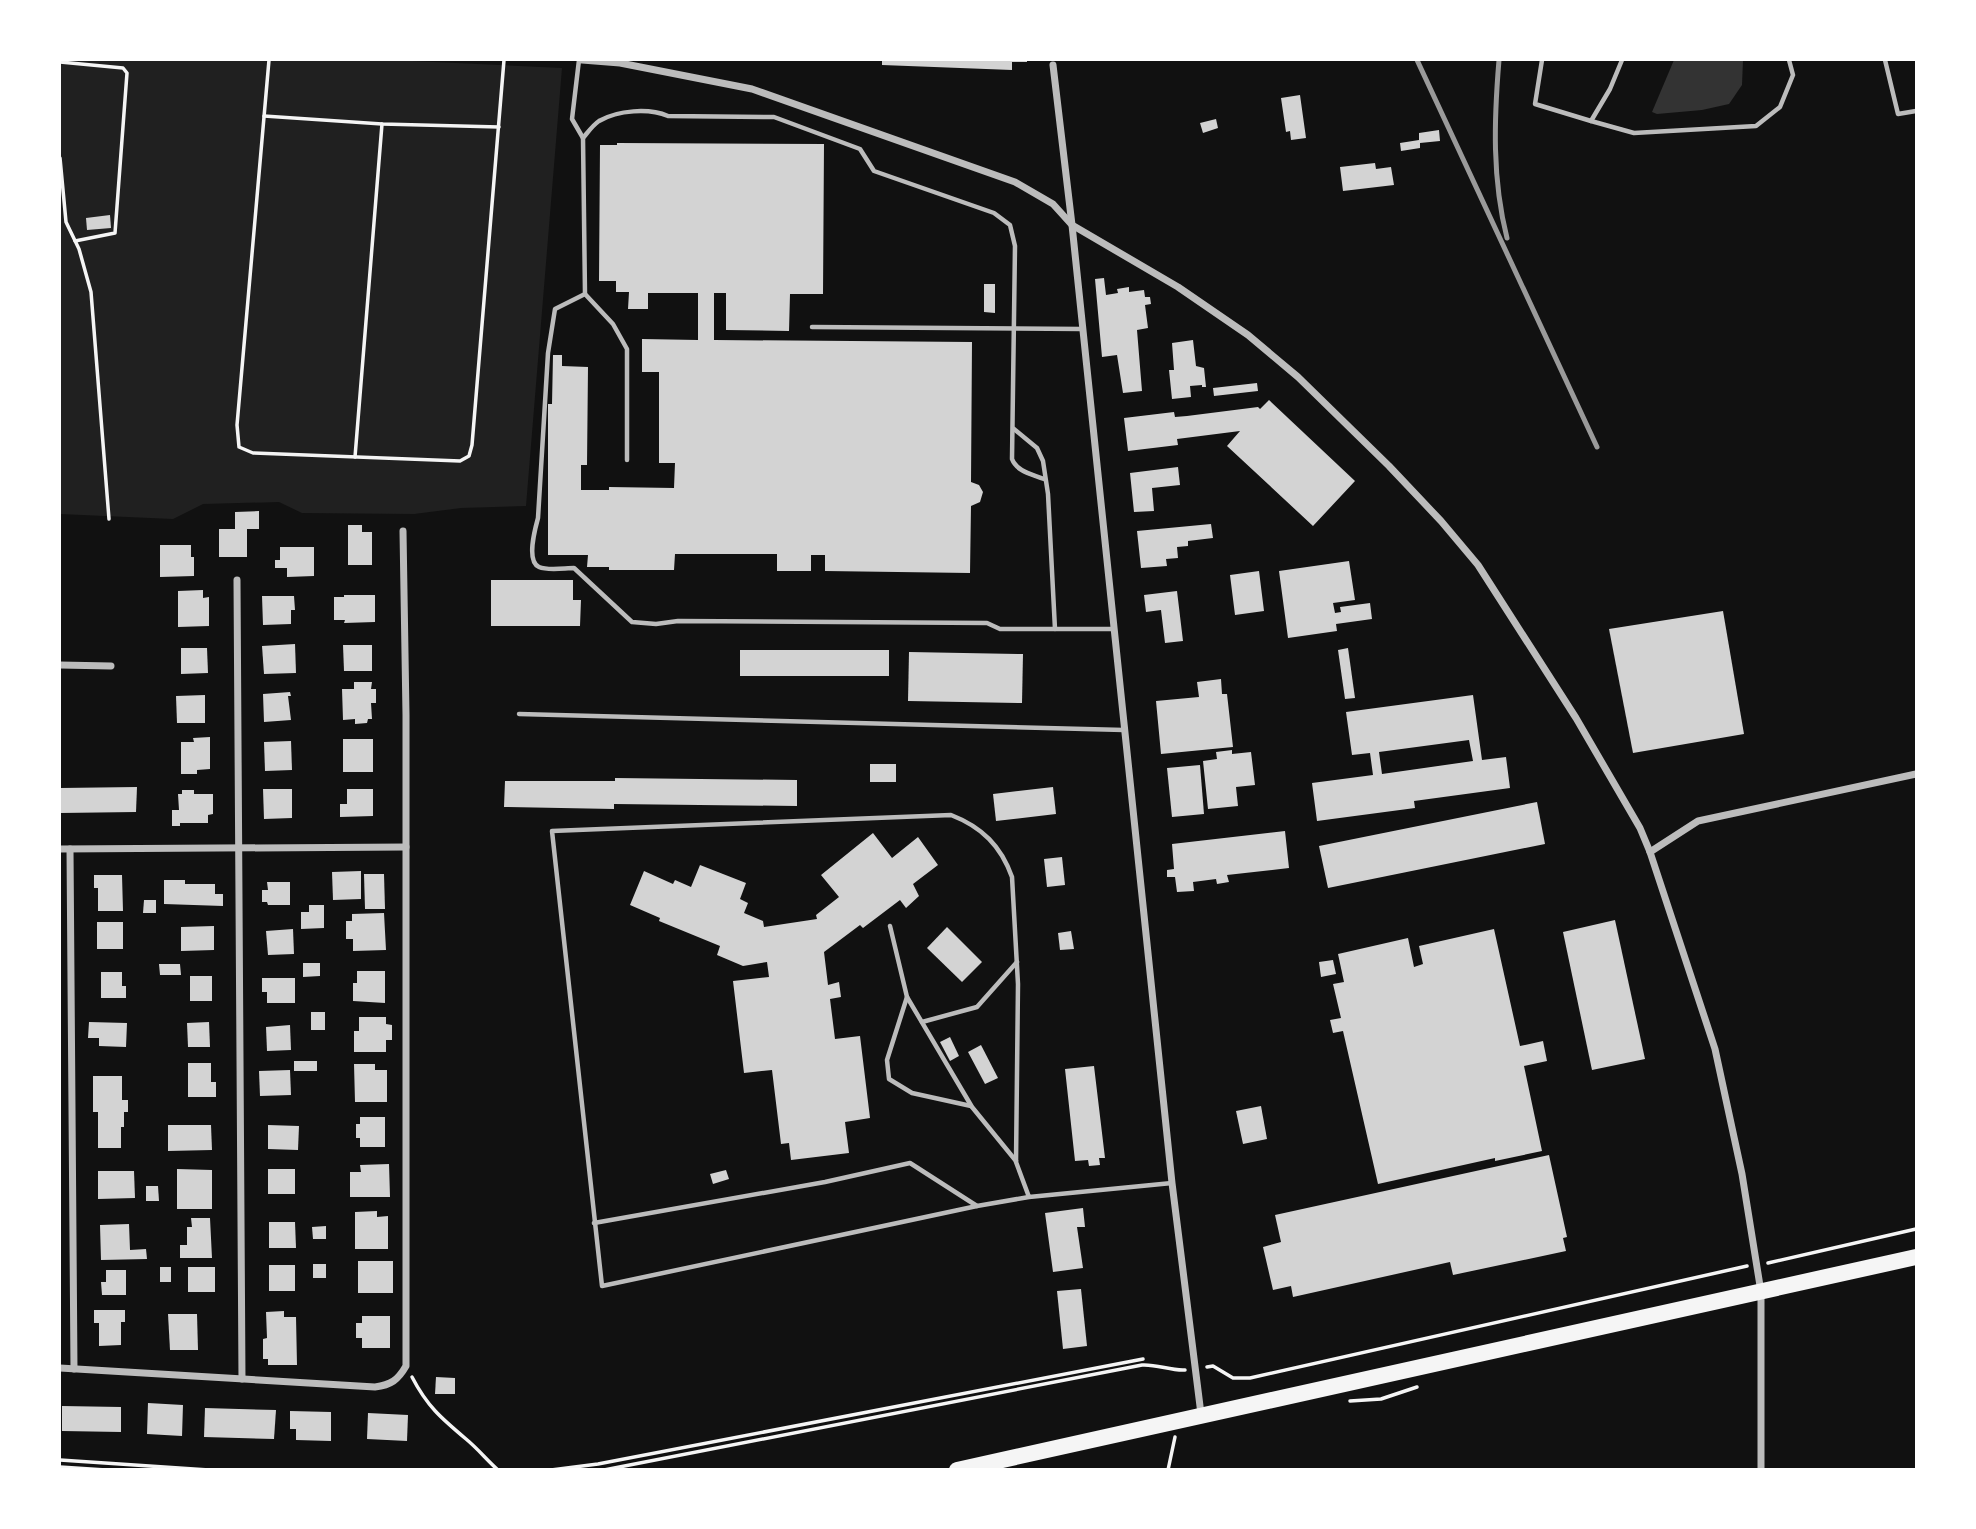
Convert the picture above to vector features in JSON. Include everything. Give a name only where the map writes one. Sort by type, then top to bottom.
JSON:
[{"type":"main road","points":[[957,1469],[1916,1257]]},
{"type":"street","points":[[580,60],[620,63],[752,89],[1015,182],[1053,204],[1072,225],[1178,287],[1248,335],[1336,413],[1441,521],[1478,565],[1583,729],[1640,828],[1715,1049],[1742,1174],[1761,1292],[1761,1469]]},
{"type":"street","points":[[1053,62],[1171,1183],[1201,1414]]},
{"type":"street","points":[[60,1368],[375,1387],[388,1385],[400,1377],[406,1366],[403,531]]},
{"type":"street","points":[[237,580],[241,848],[242,1379]]},
{"type":"street","points":[[60,665],[111,666]]},
{"type":"street","points":[[1650,852],[1698,821],[1916,774]]},
{"type":"street","points":[[60,849],[406,847]]},
{"type":"street","points":[[70,849],[74,1369]]},
{"type":"lane","points":[[580,60],[572,119],[583,138],[585,294],[613,324],[626,349],[627,460]]},
{"type":"lane","points":[[1542,60],[1535,104],[1634,133],[1756,126],[1780,107],[1793,75],[1789,60]]},
{"type":"lane","points":[[1591,121],[1610,89],[1622,60]]},
{"type":"lane","points":[[1885,60],[1898,114],[1916,111]]},
{"type":"lane","points":[[583,138],[597,122],[617,113],[774,117],[854,145],[860,149],[874,171],[995,213],[1010,225],[1015,246],[1013,459],[1015,466],[1044,479]]},
{"type":"lane","points":[[585,294],[555,309],[548,354],[538,518],[533,540],[533,561],[540,568],[574,568],[632,622],[987,623],[1000,629],[1113,629]]},
{"type":"lane","points":[[813,327],[1082,329]]},
{"type":"lane","points":[[1013,431],[1037,448],[1043,461],[1048,494],[1055,628]]},
{"type":"lane","points":[[519,714],[1124,730]]},
{"type":"lane","points":[[1016,1162],[1017,962],[1013,877],[1007,861],[983,831],[968,821],[951,815],[552,831],[602,1286],[977,1206],[1028,1197],[1171,1183]]},
{"type":"lane","points":[[890,926],[907,997],[972,1107],[1016,1162],[1028,1197]]},
{"type":"lane","points":[[922,1022],[977,1007],[1017,962]]},
{"type":"lane","points":[[907,997],[887,1060],[889,1079],[912,1093],[972,1107]]},
{"type":"lane","points":[[594,1223],[825,1182],[910,1163],[977,1206]]},
{"type":"path","points":[[269,60],[237,425],[238,443],[242,450],[253,453],[460,461],[469,456],[504,60]]},
{"type":"path","points":[[60,62],[123,68],[127,73],[115,233],[75,241]]},
{"type":"path","points":[[264,116],[382,124],[499,127]]},
{"type":"path","points":[[355,457],[382,124]]},
{"type":"path","points":[[60,158],[66,222],[91,292],[109,519]]},
{"type":"path","points":[[60,223],[66,222]]},
{"type":"path","points":[[1769,1262],[1916,1229]]},
{"type":"path","points":[[1209,1367],[1213,1366],[1233,1378],[1250,1378],[1744,1267]]},
{"type":"path","points":[[551,1469],[598,1464],[1143,1359]]},
{"type":"path","points":[[604,1469],[1142,1365],[1155,1364],[1177,1371]]},
{"type":"path","points":[[406,1366],[435,1412],[498,1469]]},
{"type":"path","points":[[1168,1469],[1178,1419]]},
{"type":"path","points":[[60,1460],[209,1469]]},
{"type":"path","points":[[60,1467],[107,1469]]},
{"type":"shaded area","points":[[60,60],[391,60],[562,68],[526,506],[461,508],[414,514],[302,513],[279,502],[203,504],[173,519],[60,514]]},
{"type":"shaded area","points":[[1674,60],[1743,60],[1742,85],[1729,104],[1702,110],[1657,114],[1652,112]]},
{"type":"building","points":[[882,60],[1027,62],[1012,62],[1012,70],[882,65]]},
{"type":"building","points":[[1300,95],[1306,138],[1291,140],[1290,131],[1286,132],[1281,98]]},
{"type":"building","points":[[1216,119],[1218,128],[1203,133],[1200,123]]},
{"type":"building","points":[[1439,130],[1440,141],[1420,143],[1420,148],[1401,151],[1400,143],[1419,140],[1419,133]]},
{"type":"building","points":[[824,144],[823,294],[790,294],[789,331],[726,330],[726,293],[714,293],[714,340],[972,342],[971,482],[979,485],[983,492],[980,502],[971,506],[970,573],[825,571],[825,555],[811,555],[811,571],[777,571],[777,554],[675,554],[674,570],[609,570],[609,567],[587,567],[588,555],[548,555],[548,404],[552,404],[553,355],[562,355],[562,366],[588,367],[587,465],[581,465],[581,490],[609,490],[609,487],[674,488],[675,463],[659,463],[659,372],[642,372],[642,339],[698,340],[698,293],[648,293],[648,309],[628,309],[629,292],[616,292],[616,281],[599,281],[600,145]]},
{"type":"building","points":[[1375,163],[1376,169],[1391,167],[1394,185],[1343,191],[1340,167]]},
{"type":"building","points":[[110,215],[111,228],[87,230],[86,218]]},
{"type":"building","points":[[1104,278],[1106,295],[1129,287],[1129,292],[1144,290],[1145,297],[1150,297],[1151,304],[1145,305],[1148,328],[1137,330],[1142,391],[1123,393],[1117,355],[1102,357],[1095,279]]},
{"type":"building","points":[[984,284],[995,284],[995,313],[984,312]]},
{"type":"building","points":[[1193,340],[1196,366],[1204,368],[1206,387],[1190,386],[1191,397],[1172,399],[1169,370],[1174,370],[1172,343]]},
{"type":"building","points":[[1257,383],[1258,391],[1214,396],[1213,388]]},
{"type":"building","points":[[1269,400],[1355,481],[1313,526],[1227,446],[1240,431],[1177,439],[1178,445],[1128,451],[1124,418],[1174,412],[1175,417],[1258,407],[1260,409]]},
{"type":"building","points":[[1178,467],[1180,485],[1152,488],[1154,511],[1134,512],[1130,473]]},
{"type":"building","points":[[259,511],[259,529],[247,529],[247,557],[219,557],[219,529],[235,529],[235,512]]},
{"type":"building","points":[[1211,524],[1213,538],[1188,541],[1188,546],[1177,547],[1178,558],[1166,559],[1167,566],[1141,568],[1137,531]]},
{"type":"building","points":[[348,525],[362,525],[362,532],[372,532],[372,565],[348,565]]},
{"type":"building","points":[[160,545],[191,545],[194,576],[160,577]]},
{"type":"building","points":[[280,547],[314,547],[314,576],[287,577],[287,568],[275,568],[275,560],[280,560]]},
{"type":"building","points":[[1349,561],[1355,600],[1333,603],[1335,613],[1341,612],[1340,607],[1370,603],[1372,619],[1336,624],[1337,631],[1288,638],[1279,571]]},
{"type":"building","points":[[1259,571],[1264,611],[1235,615],[1230,575]]},
{"type":"building","points":[[491,580],[573,580],[573,600],[581,600],[580,626],[491,626]]},
{"type":"building","points":[[203,590],[203,598],[209,597],[209,626],[178,627],[178,591]]},
{"type":"building","points":[[1177,591],[1183,641],[1165,643],[1161,610],[1146,612],[1144,595]]},
{"type":"building","points":[[375,595],[375,622],[344,623],[345,620],[334,620],[334,597]]},
{"type":"building","points":[[262,596],[294,596],[295,610],[291,610],[291,624],[263,625]]},
{"type":"building","points":[[1723,611],[1744,734],[1633,753],[1609,629]]},
{"type":"building","points":[[295,644],[296,673],[264,674],[262,646]]},
{"type":"building","points":[[343,645],[372,645],[372,671],[344,671]]},
{"type":"building","points":[[181,648],[207,648],[208,673],[181,674]]},
{"type":"building","points":[[1348,648],[1355,698],[1345,699],[1338,650]]},
{"type":"building","points":[[740,650],[889,650],[889,676],[740,676]]},
{"type":"building","points":[[909,652],[1023,654],[1022,703],[908,701]]},
{"type":"building","points":[[1221,679],[1222,694],[1227,694],[1233,747],[1161,754],[1156,701],[1199,697],[1197,682]]},
{"type":"building","points":[[354,682],[372,682],[371,689],[376,689],[376,703],[371,703],[372,719],[368,719],[367,723],[355,724],[355,719],[343,720],[342,689],[354,689]]},
{"type":"building","points":[[290,692],[291,696],[288,696],[291,720],[264,722],[263,694]]},
{"type":"building","points":[[205,695],[205,723],[177,723],[176,696]]},
{"type":"building","points":[[1473,695],[1482,760],[1506,757],[1510,788],[1414,801],[1415,808],[1317,821],[1312,783],[1373,775],[1370,753],[1352,755],[1346,712]],"holes":[[[1469,740],[1473,761],[1382,774],[1379,752]]]},
{"type":"building","points":[[210,737],[210,769],[197,770],[197,774],[181,774],[181,742],[194,742],[193,738]]},
{"type":"building","points":[[343,739],[373,739],[373,772],[343,772]]},
{"type":"building","points":[[291,741],[292,770],[265,771],[264,742]]},
{"type":"building","points":[[1232,750],[1232,754],[1251,752],[1255,785],[1236,787],[1238,806],[1208,809],[1203,761],[1217,759],[1216,752]]},
{"type":"building","points":[[870,764],[896,764],[896,782],[870,782]]},
{"type":"building","points":[[1200,765],[1204,814],[1172,817],[1167,768]]},
{"type":"building","points":[[615,778],[797,780],[797,806],[614,804],[614,809],[504,807],[505,781],[615,781]]},
{"type":"building","points":[[137,787],[136,812],[60,813],[60,788]]},
{"type":"building","points":[[1053,787],[1056,814],[996,821],[993,794]]},
{"type":"building","points":[[263,789],[292,789],[292,818],[264,819]]},
{"type":"building","points":[[347,789],[373,789],[373,816],[340,817],[340,804],[347,804]]},
{"type":"building","points":[[182,790],[194,790],[194,794],[213,794],[213,814],[208,815],[208,823],[180,823],[180,826],[172,826],[172,810],[179,810],[178,794],[182,794]]},
{"type":"building","points":[[1537,802],[1545,844],[1328,888],[1319,846]]},
{"type":"building","points":[[1285,831],[1289,868],[1227,875],[1229,882],[1217,884],[1216,879],[1193,882],[1194,891],[1177,892],[1175,877],[1167,877],[1167,870],[1174,869],[1172,844]]},
{"type":"building","points":[[873,833],[892,858],[918,837],[938,865],[913,884],[919,896],[906,908],[900,900],[863,928],[860,925],[824,952],[828,985],[839,982],[841,997],[830,999],[835,1039],[860,1036],[870,1118],[845,1122],[849,1153],[791,1160],[789,1143],[781,1144],[772,1070],[744,1073],[733,981],[769,977],[767,962],[743,966],[717,955],[720,946],[659,921],[660,918],[630,905],[644,871],[673,884],[675,880],[691,887],[700,865],[746,883],[740,899],[748,903],[744,913],[763,921],[764,927],[817,919],[816,915],[839,897],[821,875]]},
{"type":"building","points":[[1062,857],[1065,885],[1047,887],[1044,859]]},
{"type":"building","points":[[361,871],[361,899],[333,900],[332,872]]},
{"type":"building","points":[[364,874],[384,874],[385,909],[365,909]]},
{"type":"building","points":[[94,875],[122,875],[123,911],[98,911],[98,888],[94,888]]},
{"type":"building","points":[[164,880],[185,880],[185,884],[215,884],[215,894],[223,894],[223,906],[164,904]]},
{"type":"building","points":[[267,882],[290,882],[290,905],[268,905],[267,902],[262,902],[262,890],[268,890]]},
{"type":"building","points":[[144,900],[156,900],[156,913],[143,913]]},
{"type":"building","points":[[309,905],[324,905],[324,928],[301,929],[301,912],[309,912]]},
{"type":"building","points":[[384,913],[386,950],[353,951],[353,939],[346,939],[346,921],[352,921],[352,914]]},
{"type":"building","points":[[1615,920],[1645,1059],[1592,1070],[1563,932]]},
{"type":"building","points":[[97,922],[123,922],[123,949],[97,949]]},
{"type":"building","points":[[214,926],[214,950],[181,951],[181,927]]},
{"type":"building","points":[[947,927],[982,962],[962,982],[927,948]]},
{"type":"building","points":[[293,929],[294,954],[268,955],[266,931]]},
{"type":"building","points":[[1494,929],[1520,1046],[1543,1041],[1547,1061],[1524,1066],[1542,1151],[1495,1161],[1495,1158],[1378,1184],[1343,1031],[1333,1033],[1330,1020],[1341,1018],[1333,984],[1344,982],[1338,954],[1408,938],[1414,967],[1423,964],[1419,946]]},
{"type":"building","points":[[1071,931],[1074,949],[1060,950],[1058,933]]},
{"type":"building","points":[[1333,960],[1336,974],[1321,977],[1319,962]]},
{"type":"building","points":[[303,963],[320,963],[320,976],[303,977]]},
{"type":"building","points":[[159,964],[180,964],[181,975],[160,975]]},
{"type":"building","points":[[357,971],[385,971],[385,1003],[353,1001],[353,983],[357,983]]},
{"type":"building","points":[[101,972],[122,972],[122,986],[126,986],[126,998],[101,998]]},
{"type":"building","points":[[190,976],[212,976],[212,1001],[190,1001]]},
{"type":"building","points":[[262,978],[295,978],[295,1003],[267,1003],[267,992],[262,992]]},
{"type":"building","points":[[311,1012],[325,1012],[325,1030],[311,1030]]},
{"type":"building","points":[[359,1017],[386,1017],[386,1024],[392,1025],[392,1040],[386,1040],[386,1052],[354,1052],[354,1031],[359,1031]]},
{"type":"building","points":[[89,1022],[127,1023],[126,1047],[99,1046],[99,1038],[88,1038]]},
{"type":"building","points":[[209,1022],[210,1047],[188,1047],[187,1023]]},
{"type":"building","points":[[290,1025],[291,1050],[267,1051],[266,1027]]},
{"type":"building","points":[[950,1037],[959,1056],[950,1061],[940,1042]]},
{"type":"building","points":[[981,1045],[998,1078],[985,1084],[968,1052]]},
{"type":"building","points":[[294,1061],[317,1061],[317,1071],[294,1071]]},
{"type":"building","points":[[188,1063],[211,1063],[211,1082],[216,1082],[216,1097],[188,1097]]},
{"type":"building","points":[[354,1064],[375,1064],[375,1070],[387,1070],[387,1102],[355,1102]]},
{"type":"building","points":[[1094,1066],[1105,1158],[1099,1158],[1100,1165],[1089,1166],[1088,1160],[1075,1161],[1065,1069]]},
{"type":"building","points":[[290,1070],[291,1095],[260,1096],[259,1071]]},
{"type":"building","points":[[93,1076],[122,1076],[122,1100],[128,1100],[128,1112],[124,1112],[124,1127],[121,1127],[121,1148],[98,1148],[98,1112],[93,1112]]},
{"type":"building","points":[[1261,1106],[1267,1139],[1243,1144],[1236,1111]]},
{"type":"building","points":[[360,1117],[385,1117],[385,1147],[360,1147],[360,1138],[356,1138],[356,1124],[360,1124]]},
{"type":"building","points":[[168,1125],[211,1125],[212,1150],[168,1151]]},
{"type":"building","points":[[268,1125],[299,1126],[298,1150],[268,1149]]},
{"type":"building","points":[[1549,1155],[1567,1237],[1563,1238],[1566,1251],[1453,1275],[1450,1262],[1293,1297],[1291,1286],[1273,1290],[1263,1247],[1281,1242],[1275,1215]]},
{"type":"building","points":[[389,1164],[390,1197],[350,1197],[350,1172],[361,1172],[360,1165]]},
{"type":"building","points":[[177,1169],[212,1170],[212,1209],[177,1209]]},
{"type":"building","points":[[268,1169],[295,1169],[295,1194],[268,1194]]},
{"type":"building","points":[[726,1170],[729,1179],[713,1184],[710,1174]]},
{"type":"building","points":[[98,1171],[134,1171],[135,1198],[98,1199]]},
{"type":"building","points":[[146,1186],[158,1186],[159,1201],[146,1201]]},
{"type":"building","points":[[1083,1208],[1085,1227],[1077,1227],[1083,1268],[1053,1272],[1045,1213]]},
{"type":"building","points":[[377,1211],[377,1217],[388,1216],[388,1249],[355,1249],[355,1212]]},
{"type":"building","points":[[191,1218],[210,1218],[212,1258],[180,1258],[180,1245],[187,1245],[187,1227],[192,1227]]},
{"type":"building","points":[[269,1222],[295,1222],[296,1248],[269,1248]]},
{"type":"building","points":[[129,1224],[130,1250],[146,1249],[147,1259],[101,1260],[100,1225]]},
{"type":"building","points":[[326,1226],[326,1239],[313,1239],[312,1227]]},
{"type":"building","points":[[358,1261],[393,1261],[393,1293],[358,1293]]},
{"type":"building","points":[[313,1264],[326,1264],[326,1278],[313,1278]]},
{"type":"building","points":[[269,1265],[295,1265],[295,1291],[269,1291]]},
{"type":"building","points":[[160,1267],[171,1267],[171,1282],[160,1282]]},
{"type":"building","points":[[188,1267],[215,1267],[215,1292],[188,1292]]},
{"type":"building","points":[[106,1270],[126,1270],[126,1295],[102,1295],[101,1282],[106,1282]]},
{"type":"building","points":[[1081,1289],[1087,1346],[1063,1349],[1057,1291]]},
{"type":"building","points":[[94,1310],[125,1310],[125,1322],[121,1322],[121,1345],[99,1346],[99,1323],[94,1323]]},
{"type":"building","points":[[284,1311],[284,1317],[296,1317],[297,1365],[268,1365],[268,1359],[263,1359],[263,1339],[267,1338],[266,1312]]},
{"type":"building","points":[[168,1314],[197,1314],[198,1350],[170,1350]]},
{"type":"building","points":[[362,1316],[390,1316],[390,1348],[362,1348],[362,1338],[356,1338],[356,1323],[362,1323]]},
{"type":"building","points":[[436,1377],[455,1378],[455,1394],[435,1394]]},
{"type":"building","points":[[148,1403],[183,1405],[182,1436],[147,1434]]},
{"type":"building","points":[[62,1406],[121,1407],[121,1432],[62,1431]]},
{"type":"building","points":[[205,1408],[276,1410],[274,1439],[204,1437]]},
{"type":"building","points":[[290,1411],[331,1412],[331,1441],[296,1440],[296,1429],[290,1429]]},
{"type":"building","points":[[368,1413],[408,1415],[407,1441],[367,1439]]},
{"type":"railway","points":[[1417,60],[1597,447]]},
{"type":"railway","points":[[1499,60],[1495,149],[1507,238]]}]
